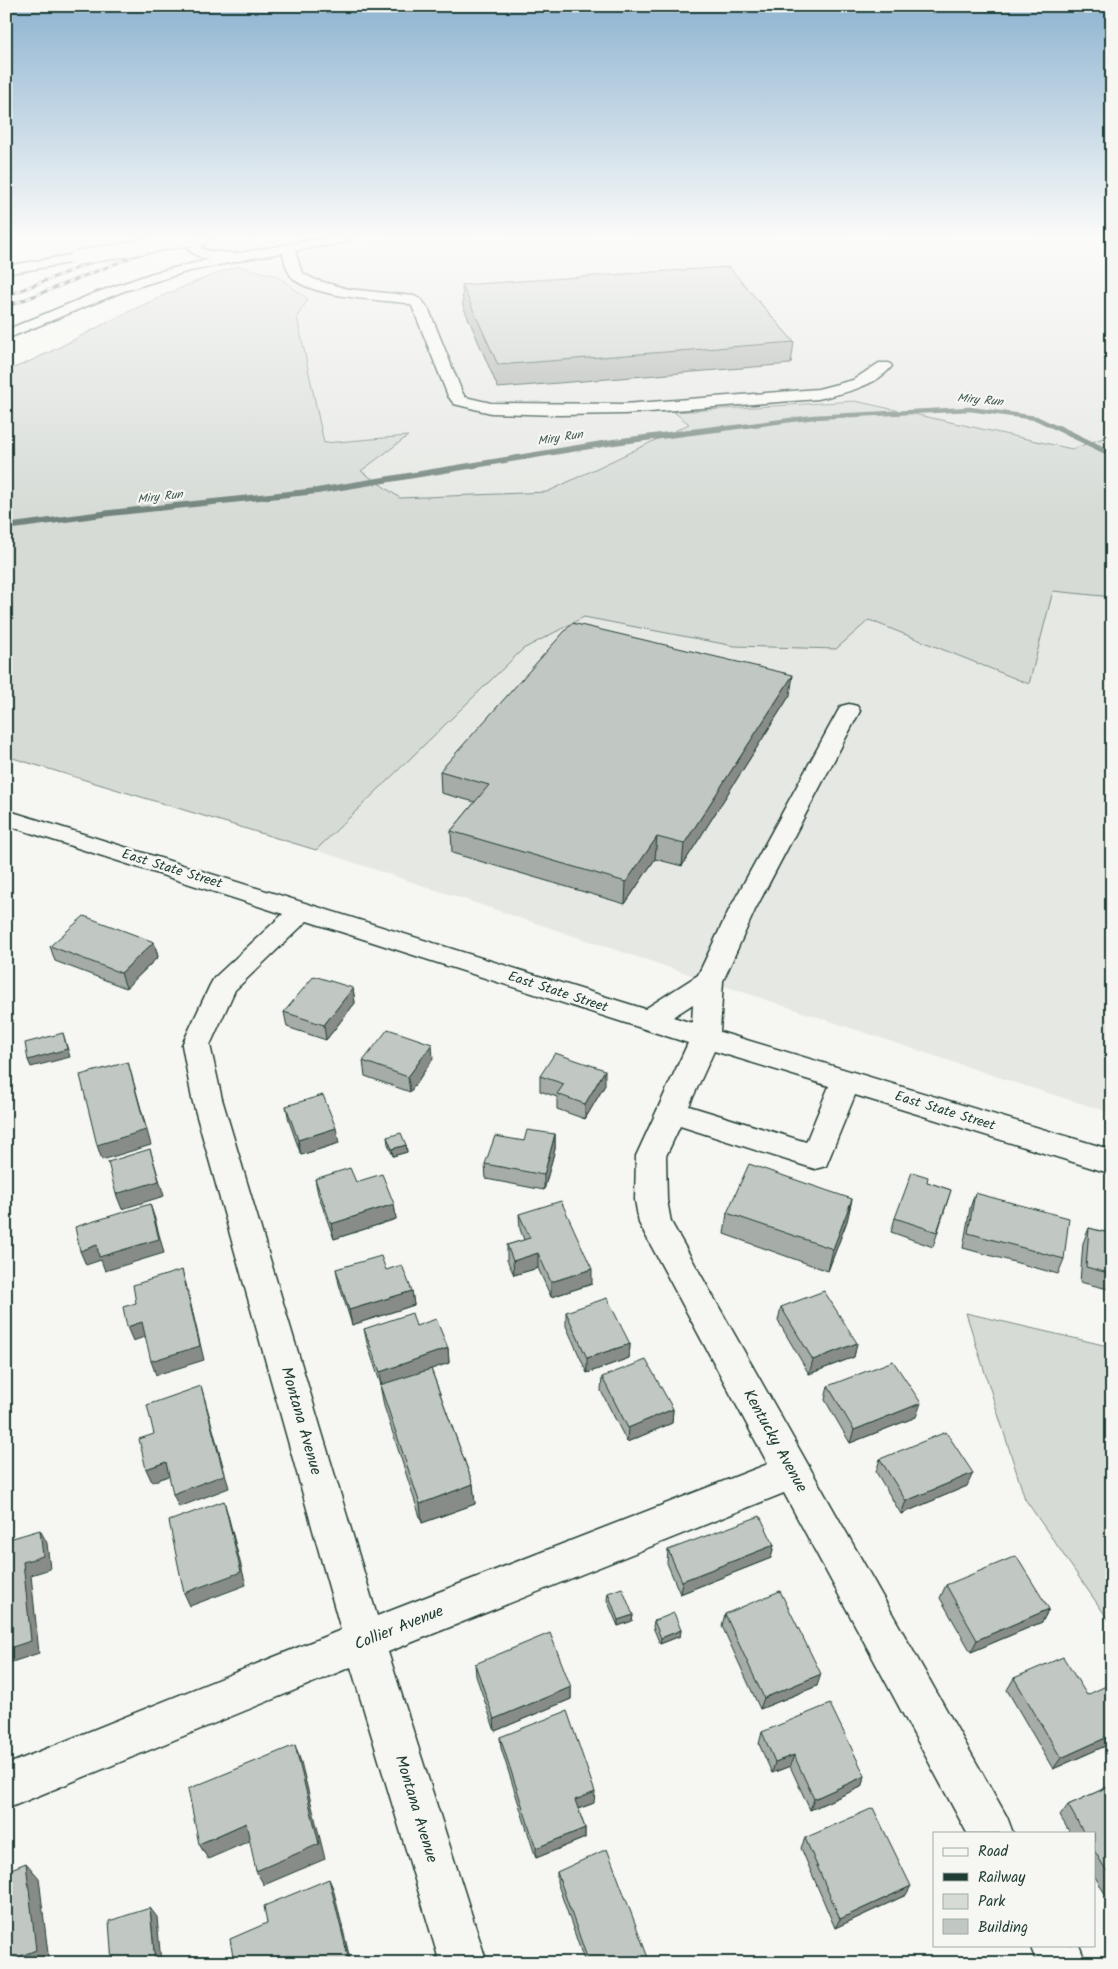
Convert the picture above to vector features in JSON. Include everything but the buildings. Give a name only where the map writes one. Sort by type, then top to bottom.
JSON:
[{"type":"street","points":[[6,335],[19,330]]},
{"type":"street","points":[[430,330],[454,393],[460,401],[471,405],[515,410],[624,409],[781,397],[839,390],[858,383],[884,366]]},
{"type":"street","points":[[705,1038],[709,981],[759,878],[850,711]]},
{"type":"street","name":"East State Street","points":[[6,817],[705,1038],[1112,1162]]},
{"type":"street","name":"Montana Avenue","points":[[303,910],[224,985],[196,1045],[207,1099],[364,1641],[464,1963]]},
{"type":"street","points":[[648,1020],[709,981]]},
{"type":"street","name":"Kentucky Avenue","points":[[705,1038],[651,1156],[651,1200],[654,1223],[990,1832]]},
{"type":"street","points":[[671,1112],[815,1156],[846,1081]]},
{"type":"street","name":"Collier Avenue","points":[[6,1787],[364,1641],[792,1472]]},
{"type":"street","points":[[1054,1946],[1063,1963]]},
{"type":"shaded area","points":[[300,330],[1112,330],[1112,435],[1072,449],[855,401],[675,412],[689,424],[547,492],[400,498],[361,471],[407,436],[324,443]]},
{"type":"shaded area","points":[[1053,591],[1112,597],[1112,1113],[1016,1083],[316,850],[523,649],[584,617],[734,646],[836,649],[869,620],[1028,684]]},
{"type":"green space","points":[[93,330],[300,330],[324,443],[408,436],[361,471],[400,498],[547,492],[689,424],[674,412],[855,401],[1072,449],[1112,435],[1112,597],[1053,591],[1029,684],[869,620],[836,649],[734,646],[584,617],[523,649],[316,850],[6,756],[6,371]]},
{"type":"green space","points":[[966,1313],[1112,1347],[1112,1625],[1025,1499]]},
{"type":"waterway","name":"Miry Run","points":[[713,430],[814,417],[970,409],[1036,418],[1061,430]]},
{"type":"waterway","name":"Miry Run","points":[[6,527],[110,513],[317,491],[614,442],[723,428]]},
{"type":"waterway","name":"Miry Run","points":[[1058,428],[1112,454]]}]
